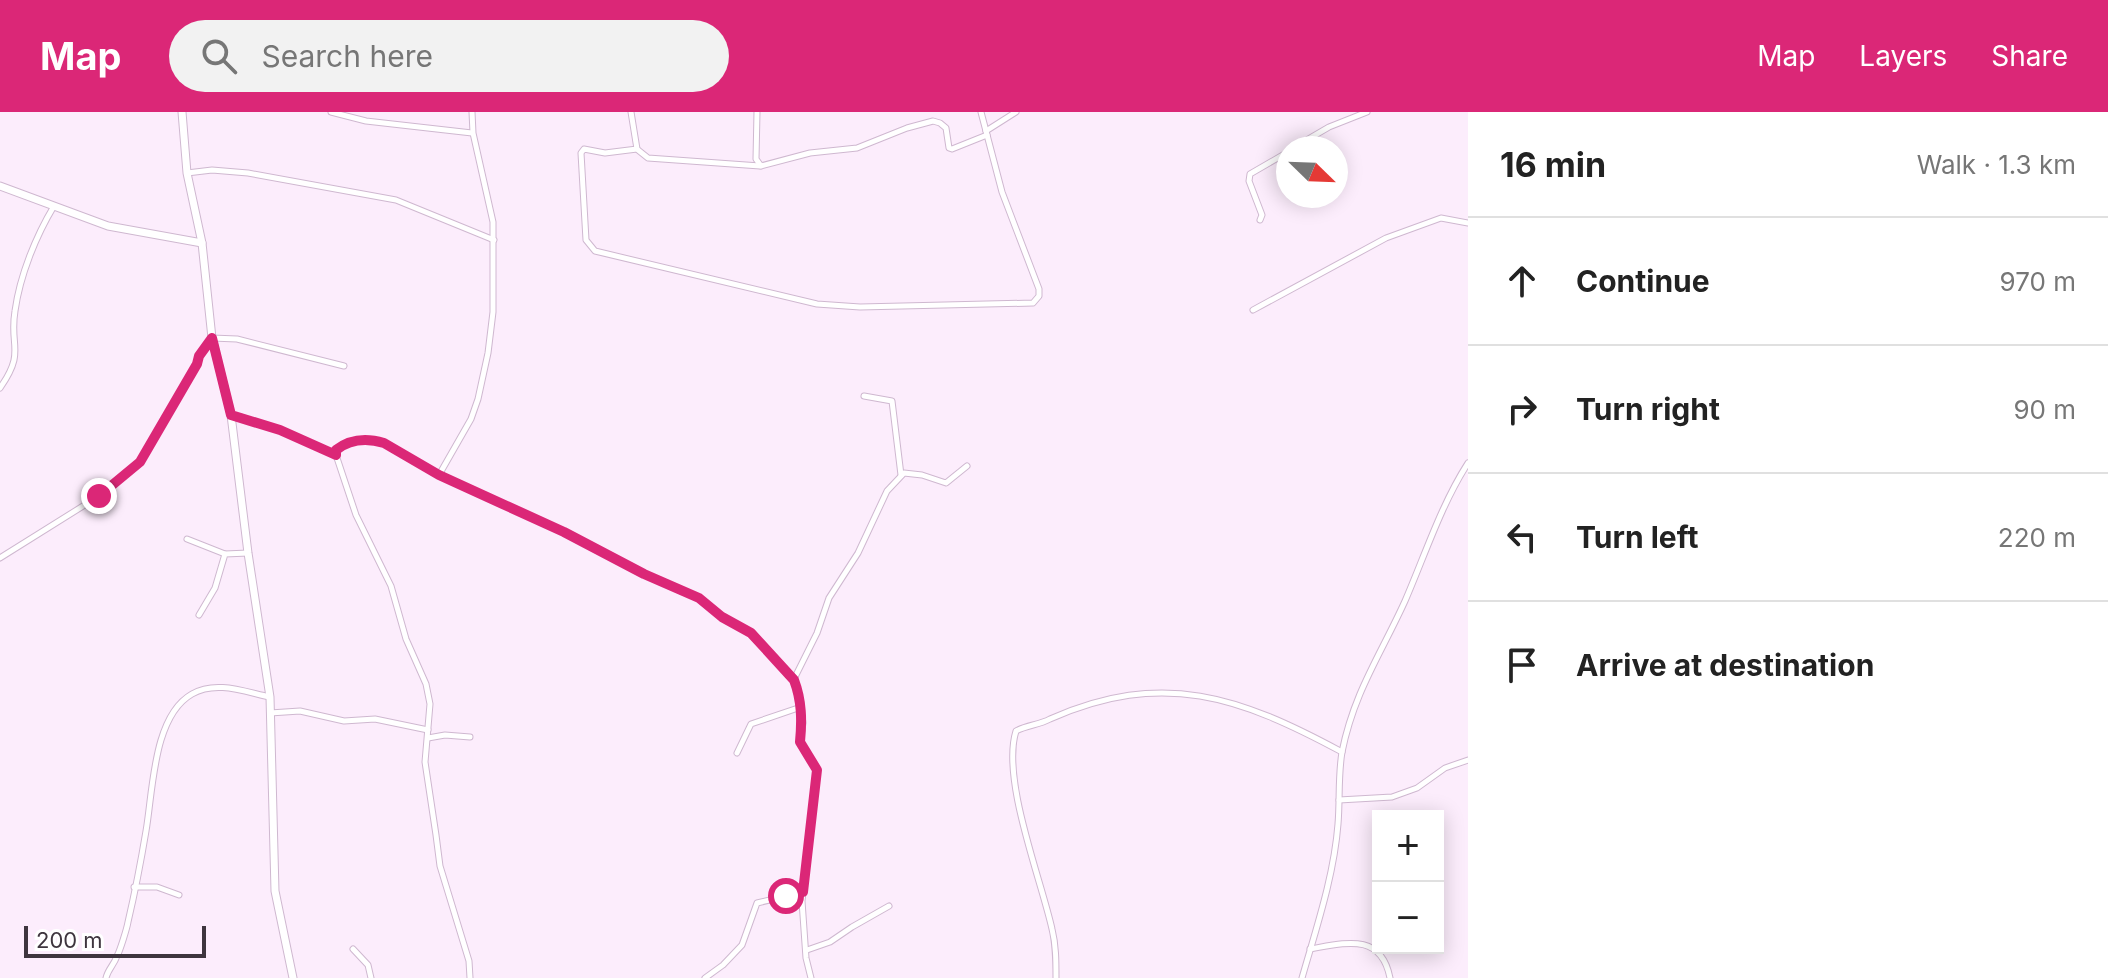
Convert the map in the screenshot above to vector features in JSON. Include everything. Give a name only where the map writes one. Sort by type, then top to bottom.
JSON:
[{"type":"main road","points":[[182,112],[187,173],[202,243],[212,338],[231,415],[270,697],[275,891],[293,978]]},
{"type":"main road","points":[[0,186],[108,226],[202,243]]},
{"type":"street","points":[[331,112],[366,121],[473,133]]},
{"type":"street","points":[[439,475],[471,419],[481,385],[493,312],[493,222],[473,133],[472,112]]},
{"type":"street","points":[[631,112],[637,149],[648,158],[761,166],[810,153],[857,148],[933,121],[946,128],[949,148],[952,149],[987,133],[1016,112]]},
{"type":"street","points":[[757,112],[756,159],[761,166]]},
{"type":"street","points":[[637,149],[605,153],[584,149],[581,153],[586,240],[595,251],[817,304],[860,307],[1033,303],[1039,296],[1039,289],[1002,192],[981,112]]},
{"type":"street","points":[[1314,136],[1367,112]]},
{"type":"street","points":[[1260,220],[1262,215],[1250,174],[1276,159]]},
{"type":"street","points":[[187,173],[212,170],[248,173],[396,200],[494,240]]},
{"type":"street","points":[[0,388],[16,359],[14,325],[18,297],[33,244],[54,206]]},
{"type":"street","points":[[1253,310],[1386,238],[1441,218],[1468,223]]},
{"type":"street","points":[[0,558],[99,496],[140,462],[212,338],[237,339],[344,366]]},
{"type":"street","points":[[864,396],[892,401],[901,476]]},
{"type":"street","points":[[231,415],[280,430],[336,455]]},
{"type":"street","points":[[470,978],[469,961],[440,866],[425,762],[430,704],[426,684],[402,628],[391,586],[356,515],[336,455],[336,450],[348,442],[374,440],[439,475],[699,598],[722,617],[751,633],[794,680],[803,723],[800,742],[817,770],[803,892],[804,933],[811,978]]},
{"type":"street","points":[[1302,978],[1332,862],[1338,824],[1342,752],[1353,710],[1368,670],[1399,614],[1445,506],[1468,463]]},
{"type":"street","points":[[794,680],[835,586],[858,553],[880,503],[901,476],[908,472],[946,483],[967,466]]},
{"type":"street","points":[[187,539],[225,554],[248,553]]},
{"type":"street","points":[[199,615],[215,588],[225,554]]},
{"type":"street","points":[[106,978],[118,955],[128,923],[158,750],[165,729],[177,709],[194,693],[207,688],[220,687],[270,697]]},
{"type":"street","points":[[1056,978],[1053,932],[1019,801],[1014,767],[1016,731],[1025,725],[1043,722],[1108,698],[1161,692],[1250,707],[1342,752]]},
{"type":"street","points":[[737,753],[751,724],[801,707]]},
{"type":"street","points":[[270,713],[300,711],[344,721],[375,719],[428,730]]},
{"type":"street","points":[[427,739],[445,735],[470,737]]},
{"type":"street","points":[[1339,800],[1392,797],[1417,788],[1445,768],[1468,760]]},
{"type":"street","points":[[134,887],[157,887],[179,895]]},
{"type":"street","points":[[705,978],[742,945],[757,903],[803,892]]},
{"type":"street","points":[[807,950],[830,942],[889,906]]},
{"type":"street","points":[[1310,949],[1363,943],[1381,956],[1390,978]]},
{"type":"street","points":[[353,949],[368,965],[371,978]]},
{"type":"route","points":[[99,496],[140,462],[212,338],[231,415],[280,430],[336,455],[336,450],[348,442],[374,440],[384,443],[439,475],[705,601],[722,617],[751,633],[794,680],[798,690],[803,723],[800,742],[817,770],[803,892],[786,896]]}]
